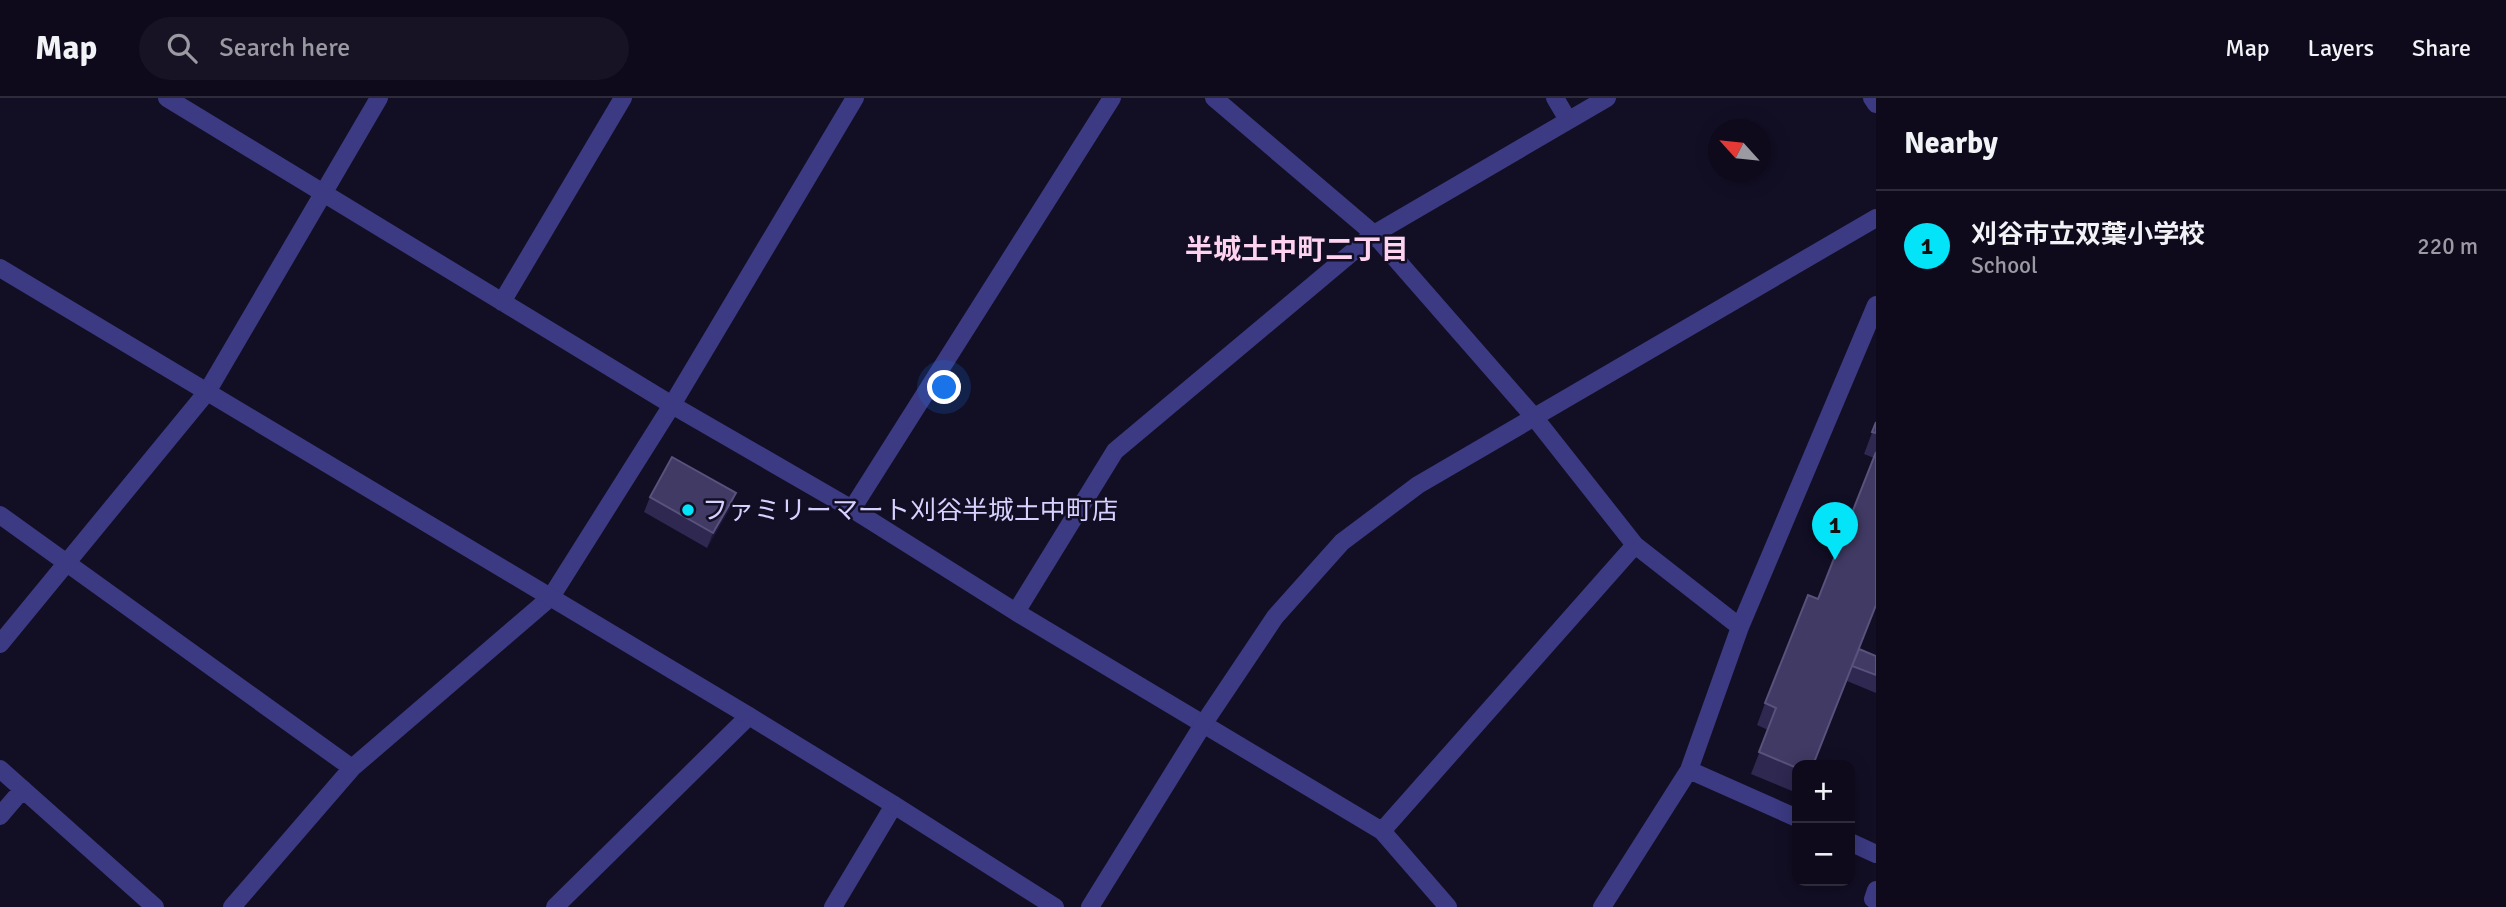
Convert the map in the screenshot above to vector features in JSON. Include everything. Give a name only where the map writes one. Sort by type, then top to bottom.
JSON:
[{"type":"street","points":[[167,98],[322,194],[672,405],[852,509],[1016,612],[1382,831],[1448,907]]},
{"type":"street","points":[[0,644],[207,392],[379,98]]},
{"type":"street","points":[[502,302],[623,98]]},
{"type":"street","points":[[232,907],[352,768],[551,597],[672,405],[855,98]]},
{"type":"street","points":[[852,509],[1112,98]]},
{"type":"street","points":[[1214,98],[1374,234],[1534,418],[1634,545],[1740,627]]},
{"type":"street","points":[[1555,98],[1568,120]]},
{"type":"street","points":[[1016,612],[1115,451],[1374,234],[1607,98]]},
{"type":"street","points":[[1872,98],[1876,104]]},
{"type":"street","points":[[1090,907],[1204,723],[1275,617],[1342,542],[1418,485],[1876,218]]},
{"type":"street","points":[[0,268],[749,716],[894,804],[1055,907]]},
{"type":"street","points":[[1602,907],[1689,770],[1740,627],[1876,305]]},
{"type":"street","points":[[0,515],[352,768]]},
{"type":"street","points":[[1382,831],[1634,545]]},
{"type":"street","points":[[555,907],[749,716]]},
{"type":"street","points":[[0,769],[155,907]]},
{"type":"street","points":[[1689,770],[1792,816]]},
{"type":"street","points":[[0,816],[23,789]]},
{"type":"street","points":[[833,907],[894,804]]},
{"type":"street","points":[[1855,844],[1876,854]]},
{"type":"building","points":[[1876,452],[1876,605],[1815,760],[1792,760],[1792,766],[1759,752],[1776,708],[1765,703],[1808,595],[1818,599]]},
{"type":"building","points":[[672,457],[736,493],[713,533],[650,497]]},
{"type":"building","points":[[1859,649],[1876,656],[1876,675],[1852,666]]},
{"type":"place","name":"ファミリーマート刈谷半城土中町店","points":[[688,510]]},
{"type":"place","name":"刈谷市立双葉小学校","points":[[1835,560]]},
{"type":"district","name":"半城土中町二丁目","points":[[1297,249]]}]
